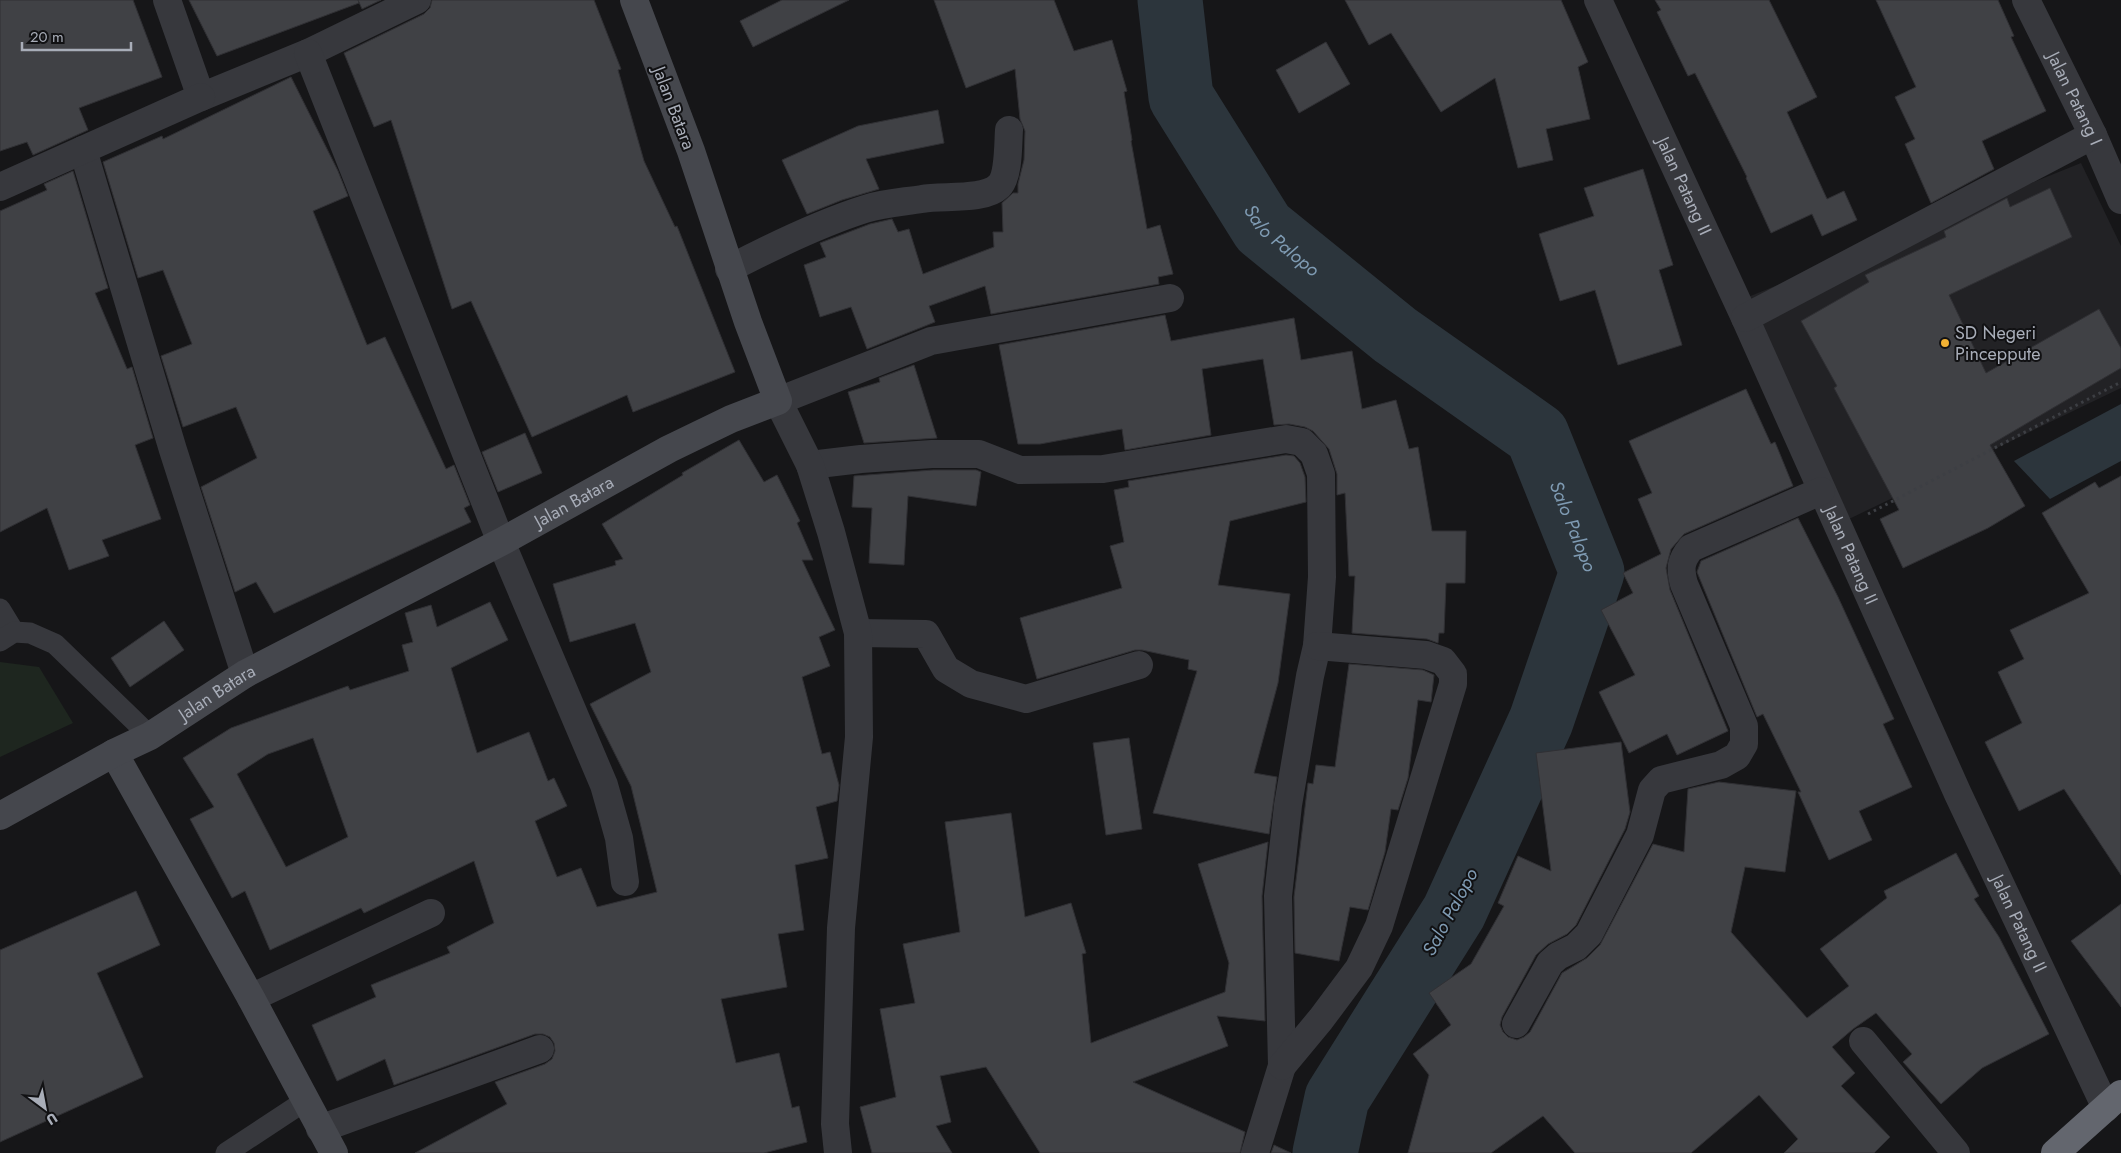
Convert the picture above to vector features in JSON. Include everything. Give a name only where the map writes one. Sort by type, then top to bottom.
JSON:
[{"type":"highway","points":[[2055,1153],[2113,1101]]},
{"type":"street","points":[[167,0],[201,97]]},
{"type":"street","points":[[0,187],[201,97],[308,53],[416,0]]},
{"type":"street","name":"Jalan Batara","points":[[0,816],[114,753],[150,736],[245,674],[501,542],[669,449],[731,418],[778,401],[729,269],[691,150],[635,0]]},
{"type":"street","name":"Jalan Patang II","points":[[1598,0],[1745,318],[1958,794],[2113,1101]]},
{"type":"street","name":"Jalan Patang I","points":[[2026,0],[2092,135],[2121,200]]},
{"type":"street","points":[[308,53],[501,542],[604,784],[619,838],[624,882]]},
{"type":"street","points":[[729,269],[811,229],[867,208],[927,198],[977,195],[990,192],[1000,185],[1004,176],[1009,130]]},
{"type":"street","points":[[1745,318],[2092,135]]},
{"type":"street","points":[[83,150],[173,450],[245,674]]},
{"type":"street","points":[[838,1153],[835,1124],[841,928],[859,737],[858,634],[831,532],[810,465],[778,401],[931,341],[1170,298]]},
{"type":"street","points":[[810,465],[861,458],[932,454],[979,454],[1020,470],[1104,469],[1286,438],[1302,442],[1314,454],[1321,474],[1322,577],[1317,646],[1310,676],[1288,805],[1278,896],[1282,1066],[1255,1153]]},
{"type":"street","points":[[1516,1024],[1550,963],[1558,956],[1576,947],[1589,934],[1640,835],[1652,790],[1661,780],[1721,765],[1737,756],[1744,744],[1744,726],[1684,584],[1680,569],[1683,558],[1691,548],[1821,491]]},
{"type":"street","points":[[858,634],[926,634],[946,669],[971,684],[1026,699],[1139,665]]},
{"type":"street","points":[[1282,1066],[1321,1019],[1359,968],[1378,926],[1454,684],[1453,674],[1444,661],[1426,656],[1317,646]]},
{"type":"street","points":[[114,753],[251,998],[334,1153]]},
{"type":"street","points":[[251,998],[431,913]]},
{"type":"street","points":[[1863,1041],[1956,1153]]},
{"type":"street","points":[[320,1129],[540,1049]]},
{"type":"lane","points":[[0,609],[7,637],[30,633],[55,644],[150,736]]},
{"type":"lane","points":[[226,1153],[305,1101]]},
{"type":"path","points":[[1839,529],[2121,382]]},
{"type":"shaded area","name":"SD Negeri Pinceppute","points":[[2081,163],[2121,246],[2121,388],[1849,519],[1748,297]]},
{"type":"shaded area","points":[[2121,404],[2121,461],[2050,499],[2014,461]]},
{"type":"shaded area","points":[[0,662],[39,667],[73,723],[0,757]]},
{"type":"building","points":[[0,0],[133,0],[162,77],[79,108],[88,130],[33,155],[27,142],[0,151]]},
{"type":"building","points":[[189,0],[358,0],[359,3],[217,56]]},
{"type":"building","points":[[358,0],[381,0],[362,9]]},
{"type":"building","points":[[432,0],[594,0],[621,69],[618,70],[644,161],[675,227],[677,226],[735,372],[633,412],[627,395],[532,437],[471,301],[452,309],[391,120],[374,127],[344,53],[424,14],[430,8]]},
{"type":"building","points":[[782,0],[849,0],[753,47],[740,21]]},
{"type":"building","points":[[934,0],[1054,0],[1074,51],[1112,40],[1127,91],[1124,92],[1131,141],[1147,229],[1160,225],[1173,274],[1158,277],[1159,284],[991,314],[985,286],[929,306],[935,322],[867,349],[851,307],[820,317],[804,265],[826,257],[820,243],[870,224],[892,219],[898,232],[909,229],[923,274],[994,247],[993,232],[1003,232],[1002,203],[1013,193],[1018,193],[1018,184],[1024,160],[1025,131],[1020,119],[1015,69],[966,88]]},
{"type":"building","points":[[1345,0],[1561,0],[1588,62],[1578,67],[1590,119],[1546,129],[1553,160],[1518,168],[1495,78],[1441,112],[1391,33],[1369,45]]},
{"type":"building","points":[[1655,0],[1769,0],[1817,97],[1787,112],[1827,199],[1844,191],[1857,220],[1822,236],[1812,214],[1771,233],[1747,177],[1695,73],[1688,76],[1657,12],[1661,10]]},
{"type":"building","points":[[1876,0],[1998,0],[2014,36],[2011,37],[2046,111],[1982,141],[1994,169],[1931,203],[1905,144],[1915,139],[1895,97],[1916,87]]},
{"type":"building","points":[[1326,42],[1350,84],[1299,113],[1276,70]]},
{"type":"building","points":[[291,77],[338,171],[348,196],[313,211],[367,345],[385,337],[446,469],[454,465],[470,505],[464,508],[471,522],[274,613],[256,582],[235,592],[201,487],[257,458],[236,407],[183,427],[161,356],[192,344],[163,270],[138,278],[103,162],[162,136],[163,139]]},
{"type":"building","points":[[938,110],[944,143],[866,159],[879,189],[842,200],[807,214],[782,160],[858,126]]},
{"type":"building","points":[[1643,169],[1673,265],[1659,270],[1682,345],[1618,365],[1595,290],[1560,301],[1539,234],[1594,216],[1584,188]]},
{"type":"building","points":[[73,171],[108,288],[95,293],[127,369],[132,367],[153,438],[135,445],[161,519],[102,540],[109,556],[69,570],[47,508],[0,532],[0,211],[47,190],[44,184]]},
{"type":"building","points":[[2050,188],[2072,237],[1949,295],[1986,373],[2099,309],[2121,348],[2121,368],[1990,445],[2025,506],[1988,528],[1903,568],[1880,519],[1899,510],[1834,388],[1837,386],[1801,321],[1869,282],[1865,275],[1946,237],[1944,231],[2007,198],[2010,207]]},
{"type":"building","points":[[1165,315],[1171,341],[1294,318],[1301,360],[1352,351],[1362,409],[1396,400],[1409,449],[1418,447],[1432,531],[1466,531],[1465,583],[1446,583],[1444,633],[1439,633],[1438,643],[1427,639],[1352,633],[1355,576],[1349,576],[1345,493],[1337,495],[1337,474],[1329,449],[1313,431],[1305,427],[1289,424],[1274,425],[1263,359],[1202,369],[1211,435],[1125,450],[1122,429],[1040,444],[1018,444],[999,345]]},
{"type":"building","points":[[914,365],[937,438],[864,443],[848,392],[880,382],[879,378]]},
{"type":"building","points":[[1746,389],[1771,444],[1775,442],[1793,486],[1684,534],[1671,549],[1666,568],[1670,590],[1728,731],[1677,755],[1667,734],[1629,753],[1599,692],[1635,675],[1601,610],[1633,593],[1623,573],[1661,554],[1638,499],[1652,493],[1629,441]]},
{"type":"building","points":[[525,433],[542,473],[498,492],[482,452]]},
{"type":"building","points":[[739,440],[764,482],[777,475],[800,521],[797,523],[813,560],[802,560],[835,630],[819,637],[830,666],[802,677],[822,754],[830,752],[839,785],[837,801],[816,807],[828,858],[795,865],[804,930],[778,934],[787,987],[721,999],[736,1063],[779,1053],[792,1108],[799,1106],[807,1142],[764,1153],[415,1153],[507,1104],[495,1082],[545,1064],[552,1059],[555,1051],[554,1043],[550,1037],[543,1034],[535,1034],[394,1085],[385,1059],[337,1081],[312,1025],[376,997],[371,985],[450,953],[447,947],[494,923],[474,861],[364,913],[361,908],[270,950],[245,891],[232,898],[190,819],[214,807],[183,758],[231,728],[348,686],[350,690],[409,671],[402,645],[413,642],[405,613],[431,605],[437,627],[490,602],[508,640],[451,668],[477,753],[529,732],[548,781],[554,778],[567,806],[535,821],[557,877],[581,868],[597,907],[657,892],[631,786],[590,704],[651,672],[635,623],[570,642],[553,584],[616,565],[615,561],[623,559],[602,524],[683,475],[682,473]],"holes":[[[313,738],[348,837],[286,867],[237,774],[268,754]]]},
{"type":"building","points":[[1286,455],[1294,456],[1300,463],[1305,477],[1306,502],[1230,521],[1218,585],[1290,594],[1278,683],[1254,773],[1277,777],[1269,834],[1153,813],[1197,671],[1188,669],[1189,660],[1135,650],[1037,679],[1020,618],[1122,588],[1110,546],[1124,542],[1114,490],[1129,487],[1128,481]]},
{"type":"building","points":[[933,470],[976,470],[981,472],[976,506],[908,496],[904,565],[869,563],[872,508],[852,507],[854,476]]},
{"type":"building","points":[[2121,476],[2121,875],[2064,789],[2019,811],[1985,742],[2022,723],[1998,672],[2024,659],[2010,630],[2089,593],[2042,513],[2095,482],[2099,488]]},
{"type":"building","points":[[1798,518],[1838,597],[1894,719],[1883,724],[1912,787],[1859,811],[1872,840],[1829,860],[1798,792],[1801,792],[1763,714],[1757,717],[1697,572],[1701,561]]},
{"type":"building","points":[[164,621],[184,650],[130,687],[111,658]]},
{"type":"building","points":[[1349,664],[1423,670],[1434,675],[1431,702],[1418,700],[1408,778],[1398,810],[1391,809],[1385,852],[1368,910],[1350,907],[1339,961],[1295,953],[1294,897],[1308,783],[1313,784],[1316,765],[1335,767]]},
{"type":"building","points":[[1129,738],[1142,829],[1106,835],[1093,743]]},
{"type":"building","points":[[1621,742],[1630,812],[1625,829],[1576,925],[1567,934],[1548,944],[1536,955],[1502,1017],[1500,1025],[1508,1037],[1517,1040],[1530,1032],[1562,973],[1587,958],[1600,945],[1653,844],[1684,852],[1688,789],[1719,782],[1796,791],[1785,872],[1745,867],[1731,932],[1807,1018],[1849,986],[1820,949],[1887,898],[1884,891],[1956,853],[1979,896],[1974,899],[1999,937],[2049,1034],[1982,1068],[1941,1104],[1903,1062],[1912,1054],[1876,1013],[1832,1047],[1855,1073],[1841,1086],[1890,1137],[1874,1153],[1784,1153],[1798,1139],[1759,1095],[1691,1153],[1575,1153],[1543,1116],[1491,1153],[1408,1153],[1429,1075],[1413,1054],[1451,1025],[1429,993],[1471,964],[1504,906],[1498,903],[1518,856],[1551,871],[1536,753]]},
{"type":"building","points":[[1011,813],[1025,917],[1071,903],[1086,953],[1082,954],[1091,1043],[1225,992],[1229,963],[1198,864],[1268,842],[1262,896],[1265,1021],[1217,1016],[1228,1046],[1133,1082],[1245,1132],[1240,1153],[1040,1153],[986,1067],[940,1076],[951,1122],[936,1126],[952,1153],[872,1153],[860,1107],[896,1097],[880,1009],[915,1003],[903,944],[960,932],[945,822]]},
{"type":"building","points":[[136,891],[160,945],[97,973],[143,1077],[0,1142],[0,950]]},
{"type":"building","points":[[2121,904],[2121,1007],[2071,941]]},
{"type":"building","points":[[1274,1145],[1291,1153],[1271,1153]]},
{"type":"waterway","name":"Salo Palopo","points":[[1170,0],[1181,97],[1263,228],[1395,335],[1537,435],[1592,572],[1541,721],[1454,912],[1337,1098],[1325,1153]]},
{"type":"place","name":"SD Negeri Pinceppute","points":[[1945,343]]}]
